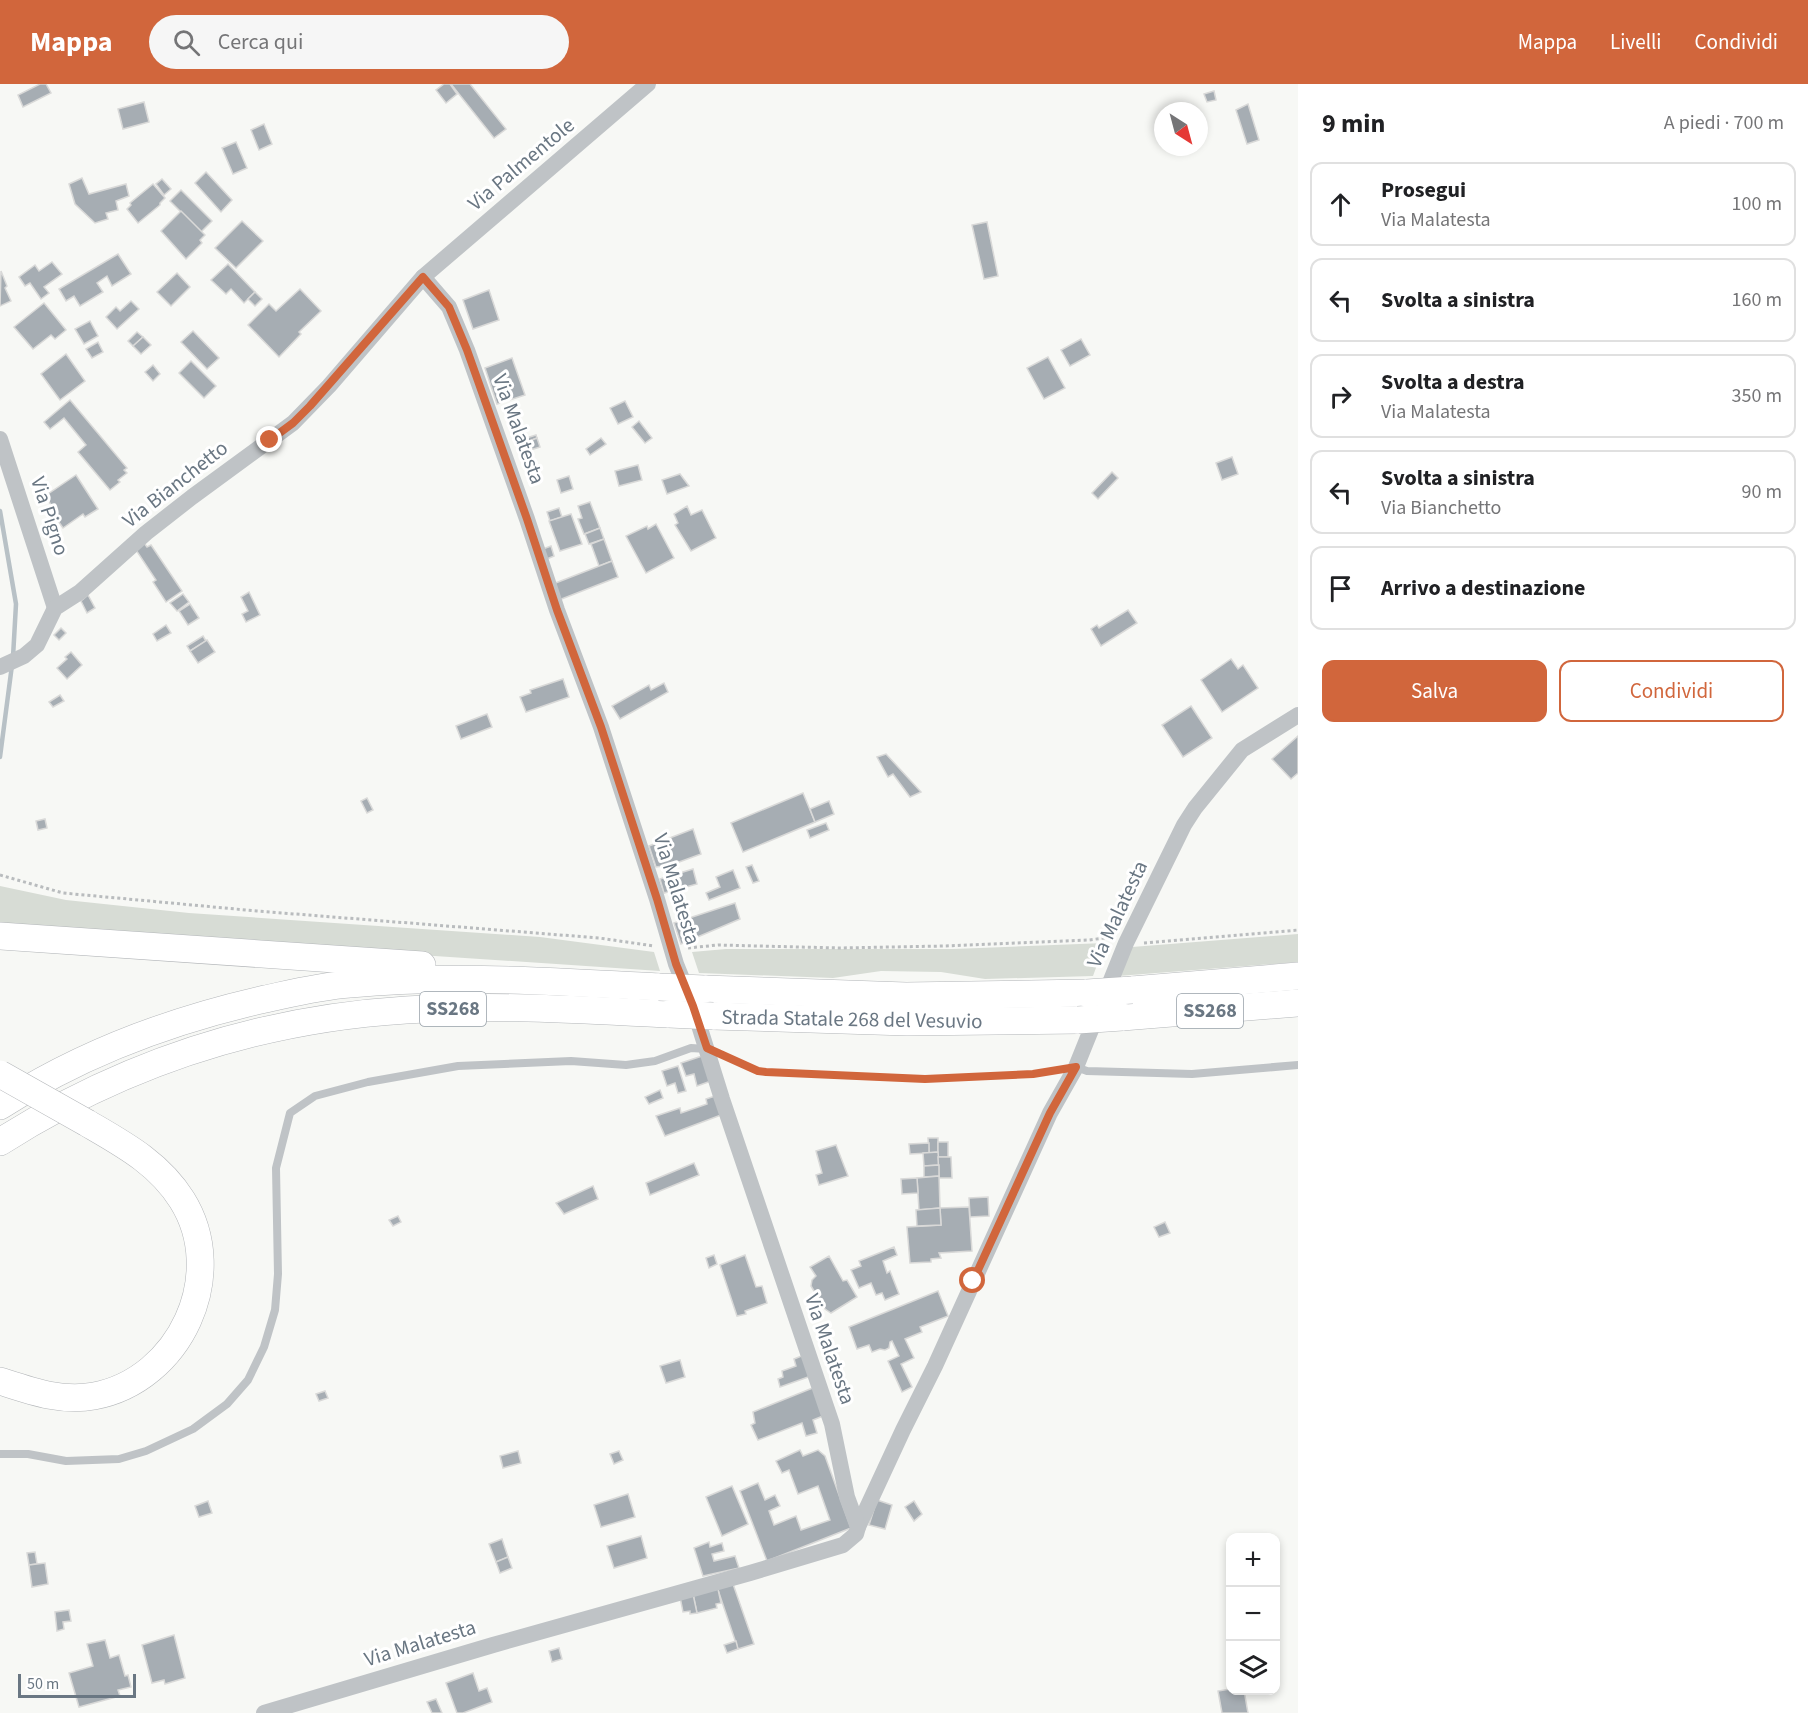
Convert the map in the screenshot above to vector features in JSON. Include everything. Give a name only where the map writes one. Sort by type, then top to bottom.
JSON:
[{"type":"highway","points":[[0,936],[433,966],[539,981]]},
{"type":"highway","name":"Strada Statale 268 del Vesuvio","points":[[0,1106],[73,1066],[118,1045],[168,1026],[228,1007],[348,984],[407,980],[539,981],[916,996],[1087,993],[1298,976]]},
{"type":"highway","name":"Strada Statale 268 del Vesuvio","points":[[0,1142],[88,1092],[174,1056],[238,1036],[296,1023],[406,1010],[510,1008],[907,1022],[1078,1020],[1298,1003]]},
{"type":"highway","points":[[0,1158],[46,1129],[98,1102],[159,1076],[238,1036]]},
{"type":"highway","points":[[0,1074],[87,1123],[142,1157],[165,1176],[182,1201],[195,1229],[200,1259],[198,1289],[190,1318],[174,1346],[152,1369],[124,1386],[94,1396],[60,1398],[29,1392],[3,1380]]},
{"type":"street","name":"Via Palmentole","points":[[423,277],[648,84]]},
{"type":"street","name":"Via Bianchetto","points":[[55,608],[80,592],[146,533],[183,504],[293,423],[366,345],[423,277]]},
{"type":"street","name":"Via Malatesta","points":[[423,277],[449,307],[467,350],[557,610],[601,727],[672,949],[832,1424],[847,1497],[858,1527]]},
{"type":"street","name":"Via Pigno","points":[[0,439],[55,608]]},
{"type":"street","points":[[0,667],[24,656],[37,645],[55,608]]},
{"type":"street","name":"Via Malatesta","points":[[264,1713],[843,1545],[856,1534],[1050,1113],[1076,1067],[1126,943],[1195,808],[1242,750],[1298,715]]},
{"type":"lane","points":[[0,1454],[28,1454],[66,1461],[119,1459],[146,1451],[193,1429],[227,1404],[248,1380],[264,1347],[275,1310],[278,1274],[276,1168],[290,1113],[315,1096],[369,1082],[458,1066],[571,1060],[626,1065],[656,1061],[691,1048],[707,1048]]},
{"type":"lane","points":[[1076,1067],[1087,1071],[1192,1074],[1298,1065]]},
{"type":"path","points":[[0,875],[63,893],[599,938],[672,949],[718,945],[840,948],[967,945],[1089,940],[1110,937],[1126,943],[1149,943],[1298,930]]},
{"type":"path","points":[[707,1048],[758,1071],[766,1072],[925,1079],[1033,1074],[1076,1067]]},
{"type":"shaded area","points":[[0,886],[66,900],[189,913],[540,937],[654,952],[660,971],[0,927]]},
{"type":"shaded area","points":[[1298,934],[1298,962],[1118,976],[1132,947]]},
{"type":"shaded area","points":[[1105,943],[1093,976],[985,979],[941,972],[881,971],[833,978],[699,973],[692,952],[726,949],[953,949]]},
{"type":"building","points":[[40,84],[46,84],[51,93],[23,107],[18,95]]},
{"type":"building","points":[[444,84],[450,84],[457,94],[446,103],[436,90]]},
{"type":"building","points":[[451,84],[470,84],[506,129],[494,138]]},
{"type":"building","points":[[1214,91],[1216,100],[1207,102],[1204,94]]},
{"type":"building","points":[[144,102],[149,122],[123,129],[118,109]]},
{"type":"building","points":[[1248,104],[1259,140],[1247,144],[1236,110]]},
{"type":"building","points":[[264,124],[272,144],[259,150],[251,130]]},
{"type":"building","points":[[236,142],[247,168],[233,174],[222,148]]},
{"type":"building","points":[[206,172],[232,200],[221,212],[195,183]]},
{"type":"building","points":[[82,178],[89,194],[126,184],[129,196],[116,201],[118,210],[106,213],[108,219],[95,223],[75,204],[69,184]]},
{"type":"building","points":[[162,179],[171,189],[164,195],[156,184]]},
{"type":"building","points":[[153,184],[165,198],[138,223],[127,209],[130,203]]},
{"type":"building","points":[[181,190],[212,221],[201,232],[170,201]]},
{"type":"building","points":[[181,211],[205,235],[200,240],[202,243],[186,259],[161,231]]},
{"type":"building","points":[[242,221],[263,241],[236,268],[215,248]]},
{"type":"building","points":[[987,222],[998,276],[984,279],[972,225]]},
{"type":"building","points":[[118,254],[131,274],[112,286],[107,276],[97,283],[103,292],[80,306],[74,296],[66,301],[59,289]]},
{"type":"building","points":[[52,262],[62,274],[44,287],[49,293],[41,299],[30,283],[25,286],[19,277],[35,265],[39,271]]},
{"type":"building","points":[[228,264],[255,292],[244,303],[231,289],[226,294],[211,280]]},
{"type":"building","points":[[1,271],[11,301],[0,306]]},
{"type":"building","points":[[177,273],[190,287],[171,306],[157,292]]},
{"type":"building","points":[[300,289],[321,311],[299,332],[301,334],[279,357],[248,325],[269,304],[276,311]]},
{"type":"building","points":[[489,290],[499,320],[473,329],[463,300]]},
{"type":"building","points":[[255,292],[262,299],[255,306],[248,299]]},
{"type":"building","points":[[131,301],[139,309],[117,329],[106,317],[116,307],[120,311]]},
{"type":"building","points":[[44,303],[66,330],[55,339],[51,335],[33,349],[14,327]]},
{"type":"building","points":[[90,321],[98,336],[84,344],[75,329]]},
{"type":"building","points":[[193,331],[219,358],[207,369],[181,342]]},
{"type":"building","points":[[137,332],[143,337],[133,346],[128,341]]},
{"type":"building","points":[[143,337],[151,345],[141,354],[133,346]]},
{"type":"building","points":[[1081,339],[1090,355],[1070,366],[1061,350]]},
{"type":"building","points":[[98,342],[103,352],[92,358],[86,349]]},
{"type":"building","points":[[66,354],[85,381],[60,400],[41,374]]},
{"type":"building","points":[[1048,357],[1065,388],[1044,399],[1027,368]]},
{"type":"building","points":[[512,358],[525,395],[497,404],[485,368]]},
{"type":"building","points":[[191,361],[216,386],[204,398],[179,373]]},
{"type":"building","points":[[153,365],[160,374],[153,381],[145,372]]},
{"type":"building","points":[[70,400],[127,468],[124,470],[127,473],[110,490],[78,452],[86,445],[64,418],[50,429],[44,422]]},
{"type":"building","points":[[625,401],[633,417],[618,424],[610,408]]},
{"type":"building","points":[[639,421],[652,438],[645,443],[632,427]]},
{"type":"building","points":[[536,435],[537,438],[522,444],[520,440]]},
{"type":"building","points":[[537,438],[540,447],[524,452],[522,444]]},
{"type":"building","points":[[601,438],[606,444],[590,455],[586,449]]},
{"type":"building","points":[[1232,457],[1238,474],[1222,480],[1216,463]]},
{"type":"building","points":[[638,465],[642,480],[619,486],[615,471]]},
{"type":"building","points":[[1112,472],[1118,478],[1098,499],[1092,493]]},
{"type":"building","points":[[680,474],[689,486],[667,494],[662,480]]},
{"type":"building","points":[[76,475],[98,509],[85,517],[83,514],[63,528],[51,511],[54,509],[45,496]]},
{"type":"building","points":[[569,476],[573,489],[561,493],[557,480]]},
{"type":"building","points":[[590,502],[600,528],[584,534],[578,519],[582,518],[578,506]]},
{"type":"building","points":[[687,506],[691,515],[702,510],[716,538],[691,551],[675,525],[678,523],[674,514]]},
{"type":"building","points":[[559,508],[562,517],[550,521],[547,512]]},
{"type":"building","points":[[571,514],[582,544],[560,551],[549,521]]},
{"type":"building","points":[[656,524],[674,558],[646,573],[626,536]]},
{"type":"building","points":[[600,528],[604,539],[589,544],[585,534]]},
{"type":"building","points":[[604,539],[612,561],[599,566],[591,544]]},
{"type":"building","points":[[144,543],[147,547],[151,545],[182,591],[166,602],[153,582],[156,580],[136,550]]},
{"type":"building","points":[[551,546],[554,556],[547,559],[543,549]]},
{"type":"building","points":[[612,561],[618,577],[559,600],[553,584]]},
{"type":"building","points":[[249,592],[260,615],[246,622],[242,614],[248,611],[241,597]]},
{"type":"building","points":[[183,594],[189,602],[177,611],[170,603]]},
{"type":"building","points":[[88,595],[95,608],[87,613],[81,601]]},
{"type":"building","points":[[190,604],[199,618],[188,625],[179,611]]},
{"type":"building","points":[[1128,610],[1137,623],[1101,646],[1091,629],[1097,625],[1099,628]]},
{"type":"building","points":[[166,625],[171,633],[157,641],[153,634]]},
{"type":"building","points":[[61,628],[66,633],[59,640],[54,635]]},
{"type":"building","points":[[203,636],[206,641],[190,651],[187,646]]},
{"type":"building","points":[[207,640],[215,652],[198,663],[190,651]]},
{"type":"building","points":[[71,652],[82,665],[67,679],[57,668]]},
{"type":"building","points":[[1231,659],[1238,669],[1243,665],[1258,688],[1222,712],[1201,680]]},
{"type":"building","points":[[563,679],[569,697],[526,712],[520,697],[531,693],[530,690]]},
{"type":"building","points":[[664,683],[668,692],[620,719],[612,706],[649,685],[651,690]]},
{"type":"building","points":[[60,695],[64,701],[53,707],[49,702]]},
{"type":"building","points":[[1191,706],[1212,738],[1183,757],[1162,725]]},
{"type":"building","points":[[487,714],[492,727],[461,739],[456,726]]},
{"type":"building","points":[[1298,736],[1298,773],[1291,779],[1272,759]]},
{"type":"building","points":[[886,754],[921,792],[910,797],[893,774],[888,777],[877,757]]},
{"type":"building","points":[[803,793],[815,822],[743,852],[731,823]]},
{"type":"building","points":[[367,798],[373,810],[367,813],[361,801]]},
{"type":"building","points":[[829,801],[834,814],[815,822],[810,809]]},
{"type":"building","points":[[45,819],[47,828],[38,830],[36,821]]},
{"type":"building","points":[[826,823],[829,830],[810,838],[807,830]]},
{"type":"building","points":[[693,829],[701,854],[671,865],[656,867],[649,846]]},
{"type":"building","points":[[752,865],[759,881],[753,883],[746,867]]},
{"type":"building","points":[[693,869],[697,884],[664,893],[660,879]]},
{"type":"building","points":[[733,870],[740,888],[709,900],[706,893],[720,887],[716,877]]},
{"type":"building","points":[[735,903],[740,919],[681,944],[674,923]]},
{"type":"building","points":[[702,1056],[711,1081],[697,1086],[694,1074],[686,1076],[681,1063]]},
{"type":"building","points":[[678,1066],[686,1091],[678,1093],[675,1083],[667,1086],[662,1071]]},
{"type":"building","points":[[660,1090],[663,1098],[649,1104],[645,1097]]},
{"type":"building","points":[[715,1096],[721,1115],[665,1136],[656,1116],[680,1108],[681,1113],[707,1104],[706,1099]]},
{"type":"building","points":[[928,1138],[938,1138],[938,1152],[929,1153]]},
{"type":"building","points":[[938,1142],[948,1142],[948,1157],[938,1157]]},
{"type":"building","points":[[929,1143],[929,1153],[910,1154],[909,1144]]},
{"type":"building","points":[[836,1145],[848,1176],[819,1185],[816,1175],[822,1173],[816,1151]]},
{"type":"building","points":[[938,1152],[939,1165],[924,1166],[923,1153]]},
{"type":"building","points":[[938,1157],[951,1157],[952,1178],[939,1178]]},
{"type":"building","points":[[694,1163],[699,1175],[650,1195],[646,1183]]},
{"type":"building","points":[[939,1165],[939,1176],[924,1177],[924,1166]]},
{"type":"building","points":[[939,1176],[940,1208],[919,1210],[917,1178]]},
{"type":"building","points":[[917,1178],[918,1193],[902,1194],[901,1179]]},
{"type":"building","points":[[593,1186],[598,1199],[564,1214],[556,1203]]},
{"type":"building","points":[[988,1197],[989,1216],[970,1217],[969,1198]]},
{"type":"building","points":[[969,1207],[972,1251],[939,1253],[941,1258],[931,1259],[931,1262],[910,1263],[907,1227],[941,1225],[940,1208]]},
{"type":"building","points":[[940,1208],[941,1225],[917,1226],[916,1210]]},
{"type":"building","points":[[398,1216],[401,1222],[393,1226],[389,1220]]},
{"type":"building","points":[[1165,1222],[1170,1233],[1159,1237],[1154,1227]]},
{"type":"building","points":[[894,1247],[897,1255],[883,1261],[887,1273],[890,1271],[899,1294],[885,1300],[882,1293],[876,1295],[871,1283],[859,1288],[851,1270],[861,1266],[859,1261]]},
{"type":"building","points":[[714,1255],[717,1264],[709,1268],[706,1258]]},
{"type":"building","points":[[745,1255],[756,1287],[762,1286],[767,1303],[737,1316],[720,1265]]},
{"type":"building","points":[[829,1256],[843,1281],[847,1280],[857,1297],[831,1313],[825,1309],[811,1286],[816,1276],[810,1267]]},
{"type":"building","points":[[938,1291],[948,1316],[920,1327],[922,1332],[905,1339],[914,1358],[901,1364],[912,1387],[902,1392],[888,1361],[899,1356],[892,1341],[889,1348],[885,1350],[872,1352],[869,1345],[857,1349],[849,1327]]},
{"type":"building","points":[[804,1355],[811,1376],[780,1387],[778,1379],[783,1377],[782,1371],[796,1366],[794,1359]]},
{"type":"building","points":[[680,1360],[685,1377],[666,1383],[660,1366]]},
{"type":"building","points":[[815,1387],[823,1416],[813,1420],[817,1433],[806,1436],[802,1423],[758,1440],[751,1425],[755,1423],[753,1412]]},
{"type":"building","points":[[325,1391],[328,1398],[319,1401],[316,1394]]},
{"type":"building","points":[[800,1450],[803,1456],[818,1450],[825,1456],[851,1528],[767,1561],[740,1491],[758,1483],[765,1500],[775,1495],[780,1506],[769,1511],[774,1525],[796,1516],[801,1530],[830,1520],[818,1486],[798,1494],[789,1470],[782,1473],[776,1461]]},
{"type":"building","points":[[518,1451],[521,1463],[503,1468],[500,1456]]},
{"type":"building","points":[[619,1451],[623,1460],[614,1464],[610,1454]]},
{"type":"building","points":[[732,1486],[748,1524],[722,1536],[706,1497]]},
{"type":"building","points":[[628,1494],[635,1517],[601,1527],[594,1505]]},
{"type":"building","points":[[877,1500],[892,1505],[885,1529],[869,1525]]},
{"type":"building","points":[[208,1501],[212,1513],[199,1517],[195,1506]]},
{"type":"building","points":[[914,1501],[922,1514],[914,1521],[905,1507]]},
{"type":"building","points":[[641,1536],[647,1558],[614,1568],[607,1546]]},
{"type":"building","points":[[502,1539],[508,1557],[496,1562],[489,1544]]},
{"type":"building","points":[[709,1542],[710,1547],[722,1543],[724,1551],[712,1554],[714,1561],[735,1556],[739,1568],[703,1576],[694,1548]]},
{"type":"building","points":[[35,1552],[37,1564],[29,1565],[27,1553]]},
{"type":"building","points":[[508,1557],[512,1568],[500,1573],[496,1562]]},
{"type":"building","points":[[45,1563],[48,1584],[32,1587],[29,1565]]},
{"type":"building","points":[[733,1584],[754,1644],[738,1649],[717,1587]]},
{"type":"building","points":[[718,1589],[721,1603],[716,1604],[717,1608],[697,1613],[693,1594]]},
{"type":"building","points":[[693,1594],[697,1613],[683,1612],[680,1597]]},
{"type":"building","points":[[69,1610],[71,1621],[63,1622],[64,1629],[57,1631],[55,1612]]},
{"type":"building","points":[[174,1635],[185,1678],[165,1684],[164,1680],[152,1683],[142,1645]]},
{"type":"building","points":[[105,1640],[110,1658],[119,1655],[131,1687],[118,1690],[120,1696],[79,1707],[69,1673],[93,1666],[87,1644]]},
{"type":"building","points":[[736,1641],[738,1649],[727,1653],[724,1645]]},
{"type":"building","points":[[559,1648],[562,1659],[552,1662],[549,1651]]},
{"type":"building","points":[[473,1673],[479,1691],[487,1688],[492,1702],[457,1713],[446,1683]]},
{"type":"building","points":[[1226,1690],[1226,1695],[1245,1695],[1248,1713],[1222,1713],[1218,1691]]},
{"type":"building","points":[[436,1699],[442,1713],[432,1713],[427,1702]]},
{"type":"waterway","points":[[0,511],[16,604],[13,657]]},
{"type":"waterway","points":[[0,757],[12,665]]},
{"type":"route","points":[[270,440],[293,423],[310,406],[366,345],[423,277],[449,307],[467,350],[557,610],[601,727],[676,964],[707,1048],[758,1071],[766,1072],[925,1079],[1033,1074],[1076,1067],[1050,1113],[973,1281]]}]
